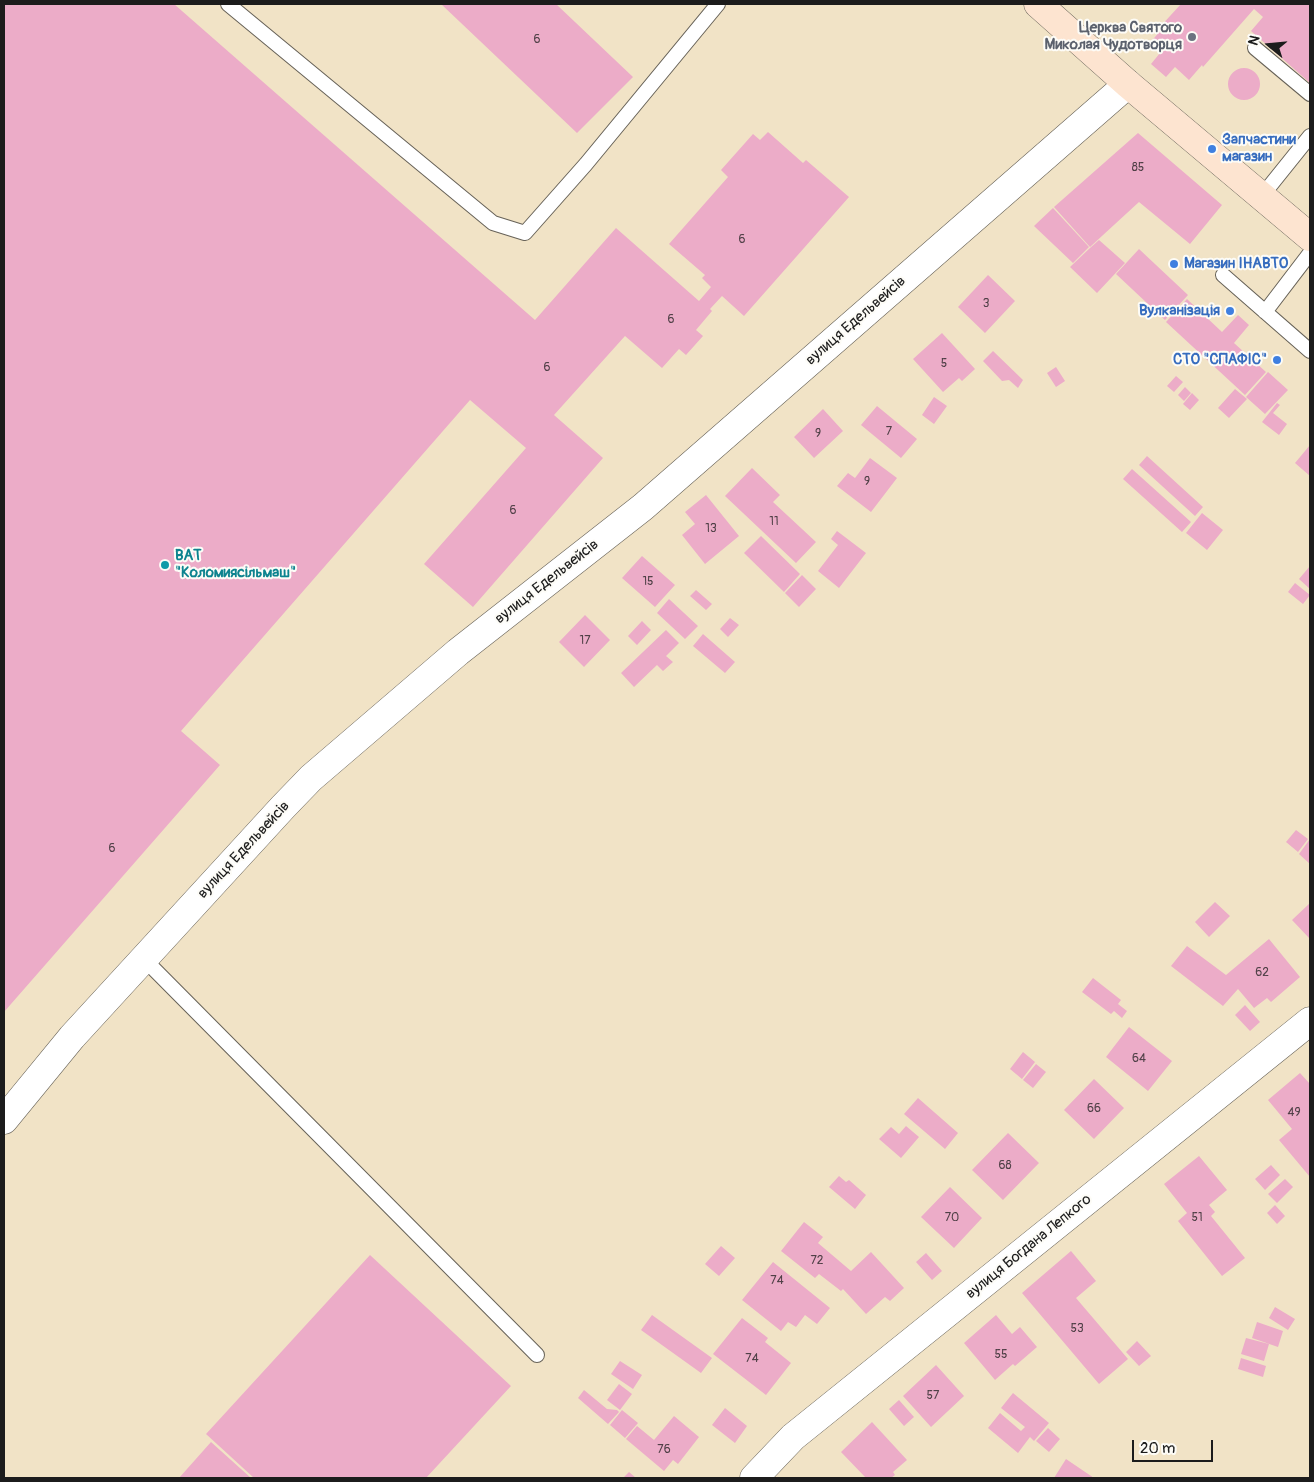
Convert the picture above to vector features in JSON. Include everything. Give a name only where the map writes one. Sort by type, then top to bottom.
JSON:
[{"type":"street","points":[[1038,4],[1128,84],[1310,237]]},
{"type":"street","name":"вулиця Едельвейсів","points":[[4,1120],[72,1037],[311,778],[458,652],[643,507],[1128,84]]},
{"type":"street","name":"вулиця Богдана Лепкого","points":[[754,1478],[793,1437],[1310,1021]]},
{"type":"lane","points":[[228,4],[493,223],[525,233],[586,164],[718,4]]},
{"type":"lane","points":[[1255,48],[1310,94]]},
{"type":"lane","points":[[1261,197],[1310,136]]},
{"type":"lane","points":[[1265,312],[1310,253]]},
{"type":"lane","points":[[1223,274],[1310,350]]},
{"type":"lane","points":[[143,958],[538,1355]]},
{"type":"building","name":"ВАТ \"Коломиясільмаш\"","points":[[4,4],[174,4],[535,320],[616,228],[699,301],[711,287],[702,278],[705,275],[669,244],[728,177],[721,170],[753,134],[760,140],[768,132],[803,163],[806,160],[849,197],[744,316],[722,296],[710,309],[712,311],[696,330],[703,336],[686,355],[679,349],[662,368],[625,336],[554,415],[603,458],[473,607],[424,564],[526,448],[470,400],[181,731],[220,765],[4,1012]]},
{"type":"building","points":[[441,4],[556,4],[633,77],[577,133]]},
{"type":"building","points":[[1181,4],[1310,4],[1310,83],[1251,31],[1263,17],[1254,9],[1203,67],[1202,65],[1189,80],[1175,67],[1166,77],[1151,64],[1160,53],[1149,44],[1161,30],[1159,28]]},
{"type":"building","points":[[1244,68],[1250,69],[1255,73],[1259,78],[1259,90],[1255,95],[1250,99],[1244,100],[1238,99],[1233,95],[1229,90],[1228,84],[1229,78],[1233,73],[1238,69]]},
{"type":"building","points":[[1138,133],[1222,205],[1190,244],[1139,202],[1090,247],[1054,207]]},
{"type":"building","points":[[1053,208],[1089,247],[1073,263],[1034,226]]},
{"type":"building","points":[[1099,240],[1125,263],[1097,293],[1070,267]]},
{"type":"building","points":[[1139,249],[1188,295],[1165,320],[1116,274]]},
{"type":"building","points":[[988,275],[1015,301],[985,333],[958,307]]},
{"type":"building","points":[[1187,299],[1222,332],[1238,315],[1249,325],[1234,343],[1266,372],[1245,395],[1166,322]]},
{"type":"building","points":[[942,333],[975,369],[962,381],[959,378],[943,392],[913,359]]},
{"type":"building","points":[[993,351],[1023,380],[1018,388],[1009,380],[1002,381],[983,361]]},
{"type":"building","points":[[1056,367],[1065,381],[1056,387],[1047,373]]},
{"type":"building","points":[[1268,372],[1288,390],[1265,414],[1246,397]]},
{"type":"building","points":[[1176,376],[1183,382],[1174,392],[1167,386]]},
{"type":"building","points":[[1185,387],[1191,393],[1184,401],[1178,395]]},
{"type":"building","points":[[1235,389],[1247,399],[1229,418],[1218,408]]},
{"type":"building","points":[[1192,393],[1199,400],[1190,410],[1183,404]]},
{"type":"building","points":[[934,397],[947,406],[934,424],[922,415]]},
{"type":"building","points":[[1277,403],[1280,405],[1273,413],[1287,424],[1279,435],[1262,422]]},
{"type":"building","points":[[877,406],[917,439],[901,458],[861,425]]},
{"type":"building","points":[[823,409],[843,431],[814,458],[794,437]]},
{"type":"building","points":[[1310,445],[1310,476],[1295,463]]},
{"type":"building","points":[[1147,456],[1203,507],[1195,516],[1139,465]]},
{"type":"building","points":[[870,458],[897,478],[871,512],[837,486],[848,473],[855,478]]},
{"type":"building","points":[[752,468],[780,495],[773,502],[816,542],[796,563],[725,496]]},
{"type":"building","points":[[1132,469],[1191,522],[1182,532],[1123,479]]},
{"type":"building","points":[[706,495],[739,536],[705,564],[682,535],[695,524],[685,512]]},
{"type":"building","points":[[1202,513],[1223,530],[1207,550],[1186,533]]},
{"type":"building","points":[[837,531],[866,553],[839,588],[818,571],[838,545],[831,539]]},
{"type":"building","points":[[761,536],[800,574],[784,592],[744,553]]},
{"type":"building","points":[[642,556],[675,585],[655,607],[622,578]]},
{"type":"building","points":[[1310,566],[1310,589],[1299,579]]},
{"type":"building","points":[[802,575],[816,589],[799,607],[785,593]]},
{"type":"building","points":[[1295,583],[1310,595],[1303,604],[1288,592]]},
{"type":"building","points":[[696,590],[712,604],[706,610],[690,596]]},
{"type":"building","points":[[669,599],[698,626],[685,639],[657,613]]},
{"type":"building","points":[[585,615],[610,640],[584,667],[559,642]]},
{"type":"building","points":[[730,618],[739,625],[728,637],[720,629]]},
{"type":"building","points":[[642,621],[651,630],[637,645],[628,636]]},
{"type":"building","points":[[666,630],[679,643],[666,656],[673,662],[663,671],[657,665],[634,687],[621,673]]},
{"type":"building","points":[[703,634],[735,662],[725,673],[693,646]]},
{"type":"building","points":[[1296,830],[1308,839],[1298,852],[1286,842]]},
{"type":"building","points":[[1310,839],[1310,864],[1299,854]]},
{"type":"building","points":[[1215,902],[1230,916],[1209,937],[1195,922]]},
{"type":"building","points":[[1310,903],[1310,939],[1292,920]]},
{"type":"building","points":[[1269,939],[1300,977],[1271,1002],[1267,998],[1254,1008],[1238,989],[1223,1006],[1171,966],[1187,946],[1226,975]]},
{"type":"building","points":[[1093,978],[1121,1000],[1118,1004],[1127,1011],[1122,1018],[1114,1011],[1111,1014],[1082,992]]},
{"type":"building","points":[[1245,1005],[1260,1022],[1250,1031],[1235,1015]]},
{"type":"building","points":[[1129,1027],[1172,1061],[1148,1091],[1106,1057]]},
{"type":"building","points":[[1023,1052],[1035,1062],[1022,1079],[1010,1069]]},
{"type":"building","points":[[1036,1064],[1046,1072],[1033,1088],[1023,1080]]},
{"type":"building","points":[[1300,1073],[1310,1084],[1310,1177],[1279,1140],[1292,1129],[1268,1100]]},
{"type":"building","points":[[1094,1079],[1124,1108],[1094,1139],[1064,1110]]},
{"type":"building","points":[[918,1098],[958,1133],[945,1149],[904,1114]]},
{"type":"building","points":[[906,1126],[919,1137],[901,1158],[879,1139],[891,1127],[899,1134]]},
{"type":"building","points":[[1008,1133],[1039,1163],[1003,1200],[972,1170]]},
{"type":"building","points":[[1199,1156],[1227,1190],[1209,1205],[1215,1212],[1211,1216],[1245,1258],[1222,1276],[1178,1221],[1187,1213],[1164,1184]]},
{"type":"building","points":[[1271,1165],[1280,1175],[1265,1190],[1255,1179]]},
{"type":"building","points":[[839,1176],[846,1182],[849,1180],[866,1195],[855,1209],[829,1187]]},
{"type":"building","points":[[1285,1179],[1293,1187],[1277,1203],[1268,1194]]},
{"type":"building","points":[[950,1187],[982,1218],[954,1248],[921,1217]]},
{"type":"building","points":[[1275,1205],[1285,1216],[1277,1224],[1267,1213]]},
{"type":"building","points":[[804,1222],[823,1237],[818,1243],[851,1271],[871,1252],[904,1288],[890,1301],[885,1297],[866,1314],[843,1289],[841,1291],[819,1274],[815,1278],[781,1251]]},
{"type":"building","points":[[721,1246],[735,1258],[719,1276],[705,1264]]},
{"type":"building","points":[[1071,1251],[1096,1281],[1076,1298],[1128,1359],[1099,1384],[1022,1293]]},
{"type":"building","points":[[926,1253],[942,1271],[932,1280],[916,1262]]},
{"type":"building","points":[[370,1255],[511,1386],[426,1478],[254,1478],[206,1434]]},
{"type":"building","points":[[773,1262],[830,1308],[817,1324],[805,1315],[796,1327],[788,1322],[781,1331],[742,1300]]},
{"type":"building","points":[[1275,1307],[1295,1319],[1288,1330],[1269,1318]]},
{"type":"building","points":[[652,1315],[712,1358],[701,1373],[641,1330]]},
{"type":"building","points":[[996,1315],[1012,1334],[1020,1327],[1037,1347],[995,1380],[964,1343]]},
{"type":"building","points":[[742,1318],[768,1338],[765,1342],[791,1363],[766,1395],[713,1354]]},
{"type":"building","points":[[1257,1322],[1283,1331],[1278,1347],[1252,1338]]},
{"type":"building","points":[[1246,1338],[1269,1344],[1264,1361],[1241,1354]]},
{"type":"building","points":[[1137,1341],[1151,1356],[1139,1366],[1126,1352]]},
{"type":"building","points":[[1241,1358],[1266,1366],[1263,1377],[1238,1369]]},
{"type":"building","points":[[620,1361],[642,1375],[633,1389],[611,1374]]},
{"type":"building","points":[[936,1365],[964,1396],[931,1427],[903,1396]]},
{"type":"building","points":[[619,1384],[632,1394],[620,1410],[607,1400]]},
{"type":"building","points":[[584,1390],[607,1409],[619,1412],[608,1424],[578,1398]]},
{"type":"building","points":[[1013,1393],[1049,1423],[1034,1441],[1030,1437],[1018,1453],[988,1428],[1000,1413],[1021,1431],[1025,1427],[1001,1408]]},
{"type":"building","points":[[899,1400],[914,1417],[904,1426],[889,1409]]},
{"type":"building","points":[[725,1408],[747,1426],[735,1443],[712,1425]]},
{"type":"building","points":[[622,1410],[638,1423],[625,1438],[610,1425]]},
{"type":"building","points":[[674,1416],[699,1437],[678,1464],[673,1460],[664,1471],[626,1439],[637,1426],[654,1440]]},
{"type":"building","points":[[872,1422],[907,1460],[893,1472],[895,1475],[891,1478],[866,1478],[841,1452]]},
{"type":"building","points":[[1048,1428],[1060,1439],[1049,1452],[1036,1441]]},
{"type":"building","points":[[211,1442],[251,1478],[179,1478]]},
{"type":"building","points":[[1066,1459],[1094,1478],[1054,1478]]},
{"type":"building","points":[[629,1472],[636,1478],[623,1478]]},
{"type":"place","name":"Церква Святого Миколая Чудотворця","points":[[1192,37]]},
{"type":"place","name":"Запчастини магазин","points":[[1212,149]]},
{"type":"place","name":"Магазин ІНАВТО","points":[[1174,264]]},
{"type":"place","name":"Вулканізація","points":[[1230,311]]},
{"type":"place","name":"СТО \"СПАФІС\"","points":[[1277,360]]},
{"type":"place","name":"ВАТ \"Коломиясільмаш\"","points":[[165,565]]}]
